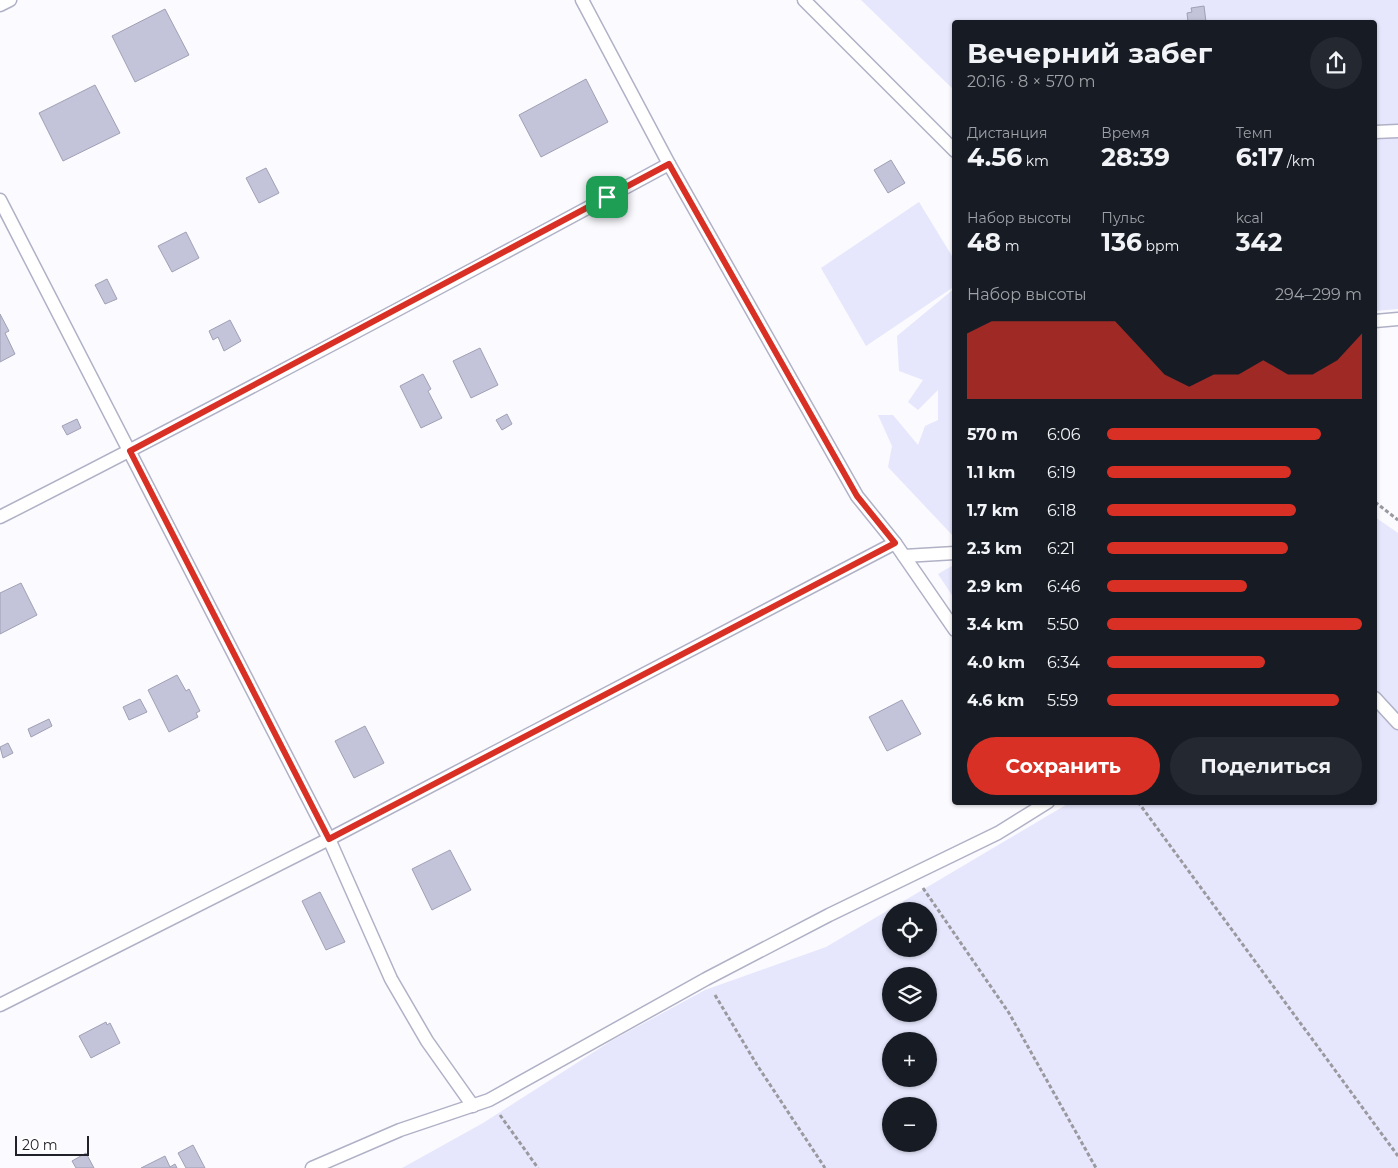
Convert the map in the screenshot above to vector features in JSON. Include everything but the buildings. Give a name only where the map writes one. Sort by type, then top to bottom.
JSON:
[{"type":"lane","points":[[0,5],[10,0]]},
{"type":"lane","points":[[582,0],[669,164],[857,496],[895,543],[952,626]]},
{"type":"lane","points":[[804,0],[952,148]]},
{"type":"lane","points":[[1377,132],[1398,131]]},
{"type":"lane","points":[[0,517],[130,451],[669,164]]},
{"type":"lane","points":[[0,200],[329,839],[391,979],[427,1041],[473,1106]]},
{"type":"lane","points":[[1377,321],[1398,319]]},
{"type":"lane","points":[[0,1005],[329,839],[895,543]]},
{"type":"lane","points":[[904,556],[952,553]]},
{"type":"lane","points":[[1377,700],[1398,723]]},
{"type":"lane","points":[[312,1168],[400,1130],[489,1100],[706,979],[998,832],[1043,805]]},
{"type":"path","points":[[1377,504],[1398,520]]},
{"type":"path","points":[[1140,805],[1398,1156]]},
{"type":"path","points":[[913,874],[1009,1013],[1096,1168]]},
{"type":"path","points":[[706,979],[757,1065],[825,1168]]},
{"type":"path","points":[[489,1100],[538,1168]]},
{"type":"shaded area","points":[[861,0],[1398,0],[1398,309],[1377,311],[1377,20],[952,20],[952,88]]},
{"type":"shaded area","points":[[919,202],[952,256],[952,288],[866,346],[821,268]]},
{"type":"shaded area","points":[[952,290],[952,535],[888,467],[892,446],[878,415],[893,415],[918,445],[925,426],[938,420],[938,390],[918,410],[908,402],[923,380],[899,371],[897,336]]},
{"type":"shaded area","points":[[1377,518],[1398,533],[1398,1168],[402,1168],[483,1123],[611,1041],[705,990],[826,947],[882,914],[882,957],[937,957],[937,902],[902,902],[1066,805],[1377,805]]},
{"type":"shaded area","points":[[952,566],[952,595],[938,574]]},
{"type":"route","points":[[669,164],[857,496],[895,543],[329,839],[130,451],[607,197],[669,164]]}]
